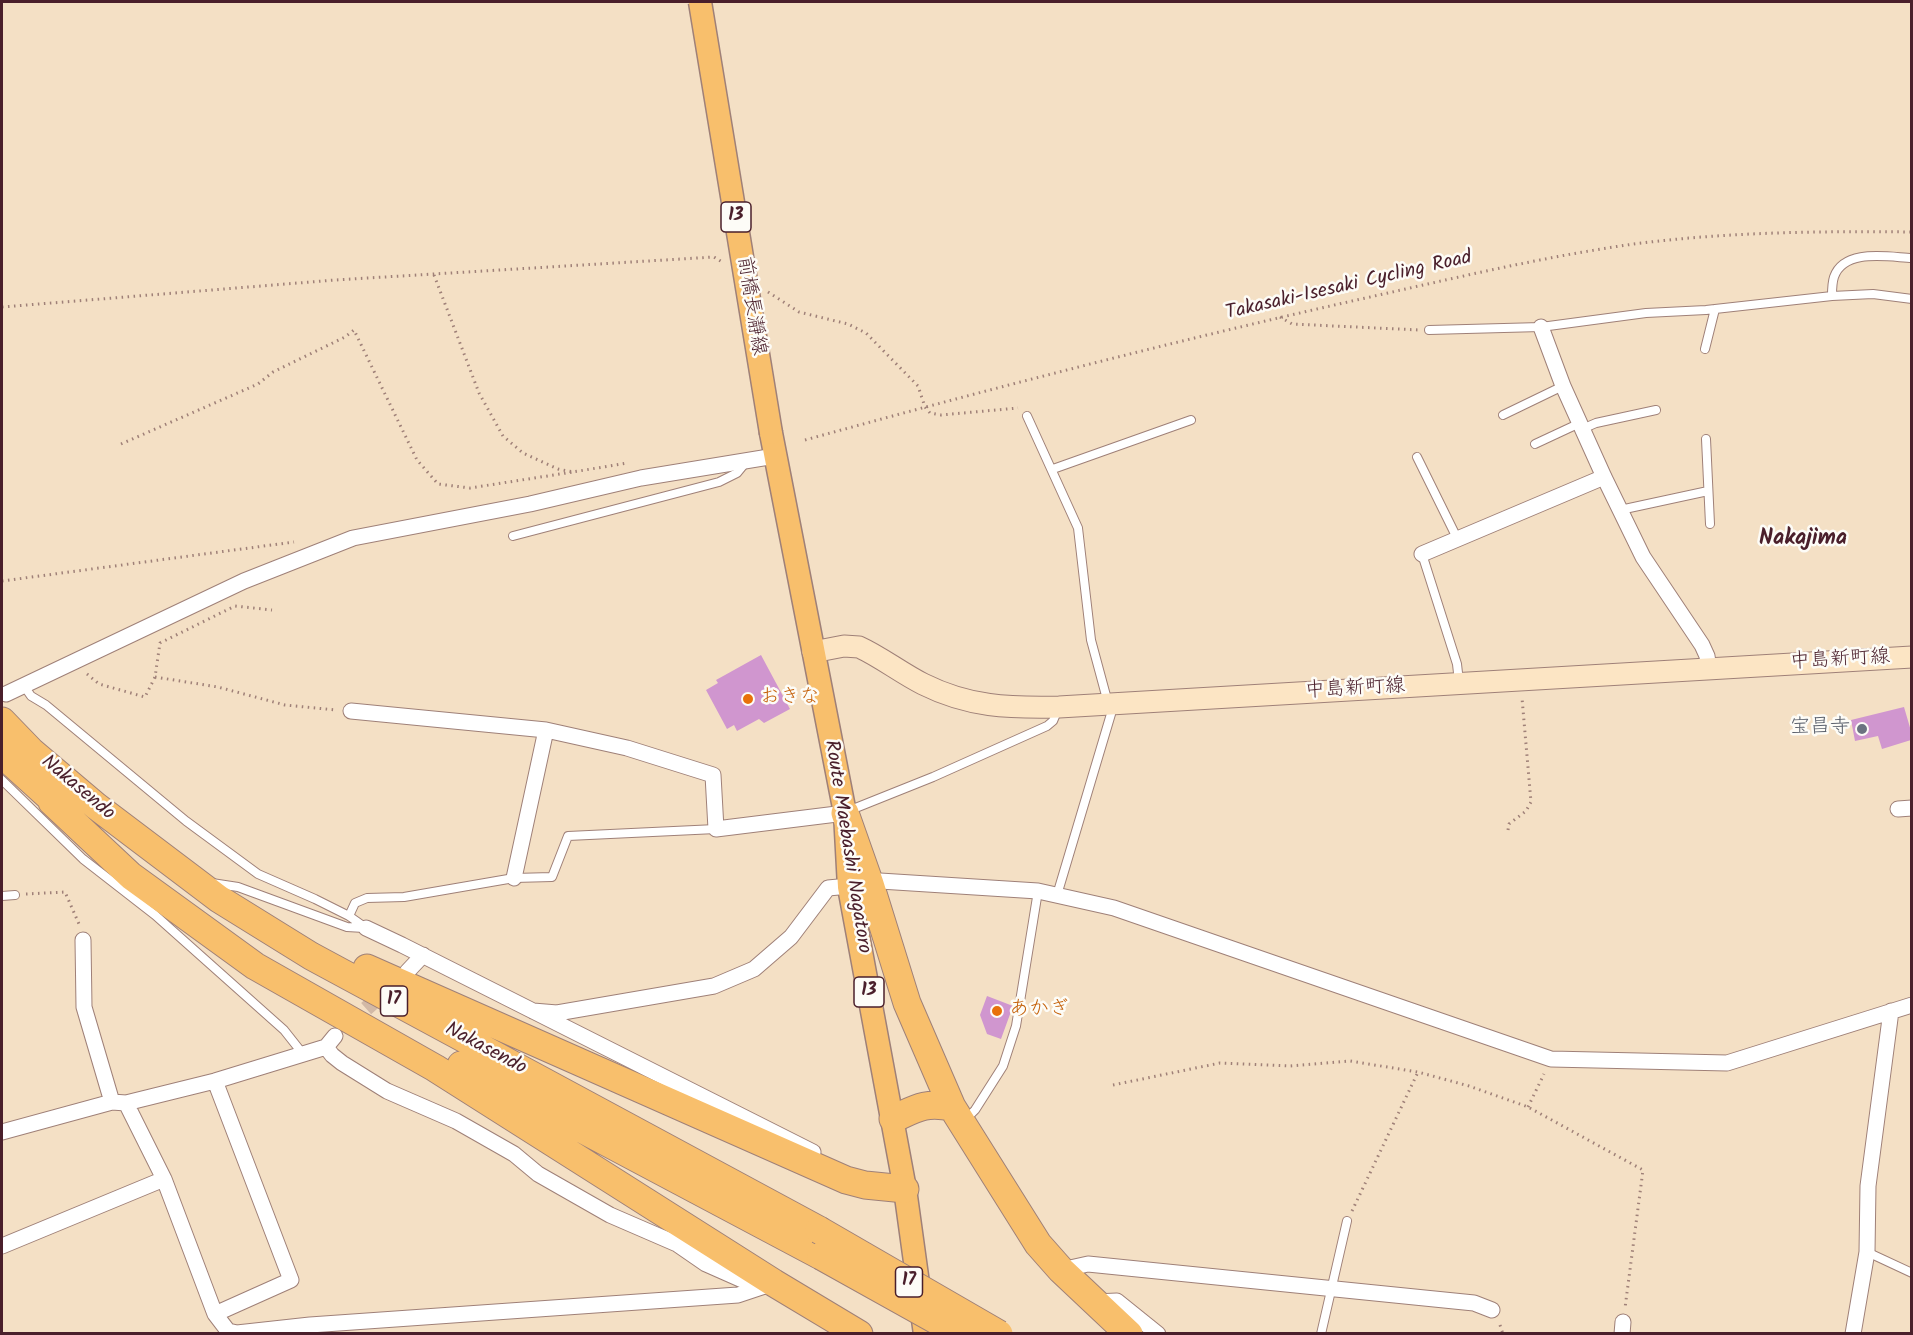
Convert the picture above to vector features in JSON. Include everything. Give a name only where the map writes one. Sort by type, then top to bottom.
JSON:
[{"type":"highway","name":"Nakasendo","points":[[2,721],[31,750],[96,806],[219,899],[311,956],[820,1243],[961,1334]]},
{"type":"highway","name":"Nakasendo","points":[[2,754],[52,802],[122,855],[200,910],[336,995],[450,1060],[999,1334]]},
{"type":"highway","name":"17","points":[[52,802],[131,876],[255,966],[435,1068],[766,1285],[859,1334]]},
{"type":"highway","points":[[845,813],[860,885],[907,1003],[956,1115],[1038,1244],[1061,1270],[1129,1334]]},
{"type":"highway","name":"17","points":[[219,899],[342,957],[846,1180],[865,1185],[905,1189]]},
{"type":"highway","points":[[893,1119],[922,1106],[937,1104],[956,1115]]},
{"type":"main road","name":"前橋長瀞線","points":[[700,2],[771,433]]},
{"type":"main road","name":"Route Maebashi Nagatoro","points":[[771,433],[845,813]]},
{"type":"main road","name":"中島新町線","points":[[813,652],[844,645],[859,647],[921,683],[958,698],[990,706],[1013,708],[1059,708],[1911,657]]},
{"type":"main road","name":"Route Maebashi Nagatoro","points":[[860,885],[925,1334]]},
{"type":"street","points":[[1541,327],[1563,386],[1643,557],[1702,645],[1709,669]]},
{"type":"street","points":[[6,694],[244,581],[353,538],[530,504],[641,478],[775,456]]},
{"type":"street","points":[[1422,554],[1604,477]]},
{"type":"street","points":[[351,711],[546,730],[627,748],[713,775],[716,829],[845,813]]},
{"type":"street","points":[[513,878],[546,730]]},
{"type":"street","points":[[533,1011],[557,1013],[714,986],[754,969],[791,937],[828,888],[880,881],[1038,891],[1114,909],[1551,1059],[1727,1064],[1911,1005]]},
{"type":"street","points":[[366,928],[826,1158]]},
{"type":"street","points":[[82,940],[84,1007],[119,1103],[164,1179],[215,1314],[228,1331],[237,1333],[321,1324],[738,1295],[766,1285]]},
{"type":"street","points":[[407,972],[423,955]]},
{"type":"street","points":[[1853,1334],[1867,1252],[1868,1186],[1891,1011]]},
{"type":"street","points":[[2,1132],[215,1081],[303,1054],[331,1042],[332,1055],[342,1064],[387,1090],[456,1121],[514,1154],[538,1174],[610,1215],[677,1244],[706,1264],[766,1285]]},
{"type":"street","points":[[215,1081],[291,1280],[215,1314]]},
{"type":"street","points":[[3,1240],[164,1179]]},
{"type":"street","points":[[1061,1270],[1088,1264],[1474,1303],[1492,1310]]},
{"type":"street","points":[[1094,1302],[1117,1300],[1158,1334]]},
{"type":"lane","points":[[1832,296],[1833,278],[1841,266],[1852,259],[1863,257],[1911,258]]},
{"type":"lane","points":[[1430,330],[1541,327],[1646,313],[1715,309],[1832,296],[1873,294],[1911,299]]},
{"type":"lane","points":[[1705,349],[1715,309]]},
{"type":"lane","points":[[1503,415],[1563,386]]},
{"type":"lane","points":[[1535,444],[1581,426],[1656,410]]},
{"type":"lane","points":[[1027,416],[1078,528],[1091,640],[1111,714],[1058,895]]},
{"type":"lane","points":[[1053,470],[1191,420]]},
{"type":"lane","points":[[1706,439],[1710,524]]},
{"type":"lane","points":[[1417,458],[1457,538]]},
{"type":"lane","points":[[513,536],[719,482],[737,473],[747,461]]},
{"type":"lane","points":[[1620,510],[1708,491]]},
{"type":"lane","points":[[1422,554],[1457,664],[1459,683]]},
{"type":"lane","points":[[24,686],[31,696],[55,712],[186,821],[258,874],[315,899],[349,916],[366,928]]},
{"type":"lane","points":[[845,813],[1047,726],[1053,721],[1059,708]]},
{"type":"lane","points":[[2,780],[83,859],[155,915],[284,1030],[303,1054]]},
{"type":"lane","points":[[349,916],[355,903],[362,899],[404,897],[513,878],[552,877],[568,836],[716,829]]},
{"type":"lane","points":[[193,881],[238,887],[347,927],[366,928]]},
{"type":"lane","points":[[956,1115],[975,1110],[1003,1066],[1016,1026],[1038,891]]},
{"type":"lane","points":[[2,896],[15,895]]},
{"type":"lane","points":[[1321,1334],[1347,1221]]},
{"type":"lane","points":[[1867,1252],[1911,1273]]},
{"type":"path","name":"Takasaki-Isesaki Cycling Road","points":[[805,440],[1280,317],[1551,257],[1636,244],[1710,237],[1825,231],[1911,232]]},
{"type":"path","points":[[2,307],[335,280],[714,257],[724,263]]},
{"type":"path","points":[[434,275],[479,393],[503,436],[523,453],[558,470],[573,472]]},
{"type":"path","points":[[761,287],[799,312],[848,324],[866,333],[918,386],[930,413],[941,415],[1022,408],[1027,416]]},
{"type":"path","points":[[1280,317],[1292,324],[1430,330]]},
{"type":"path","points":[[121,444],[258,384],[273,372],[345,337],[354,330],[417,460],[438,484],[470,488],[636,462]]},
{"type":"path","points":[[2,581],[294,542]]},
{"type":"path","points":[[75,663],[99,684],[145,697],[155,677],[160,643],[235,606],[272,610]]},
{"type":"path","points":[[155,677],[218,687],[285,705],[351,711]]},
{"type":"path","points":[[1508,830],[1509,824],[1526,811],[1531,802],[1520,680]]},
{"type":"path","points":[[15,895],[65,892],[78,921],[82,940]]},
{"type":"path","points":[[1528,1107],[1551,1059]]},
{"type":"path","points":[[1113,1085],[1220,1063],[1290,1066],[1350,1061],[1418,1072],[1469,1086],[1528,1107],[1643,1170],[1622,1328]]},
{"type":"path","points":[[1347,1221],[1418,1072]]},
{"type":"building","name":"おきな","points":[[761,655],[790,709],[764,723],[759,719],[737,731],[734,725],[727,729],[706,690],[718,683],[716,680]]},
{"type":"building","points":[[1904,707],[1911,731],[1911,740],[1882,749],[1878,736],[1855,741],[1851,720]]},
{"type":"building","name":"あかぎ","points":[[987,996],[1013,1006],[1001,1039],[987,1034],[980,1015]]},
{"type":"tunnel","points":[[349,1024],[387,990]]},
{"type":"place","name":"おきな","points":[[748,699]]},
{"type":"place","name":"宝昌寺","points":[[1862,729]]},
{"type":"place","name":"あかぎ","points":[[997,1011]]},
{"type":"district","name":"Nakajima","points":[[1803,540]]}]
